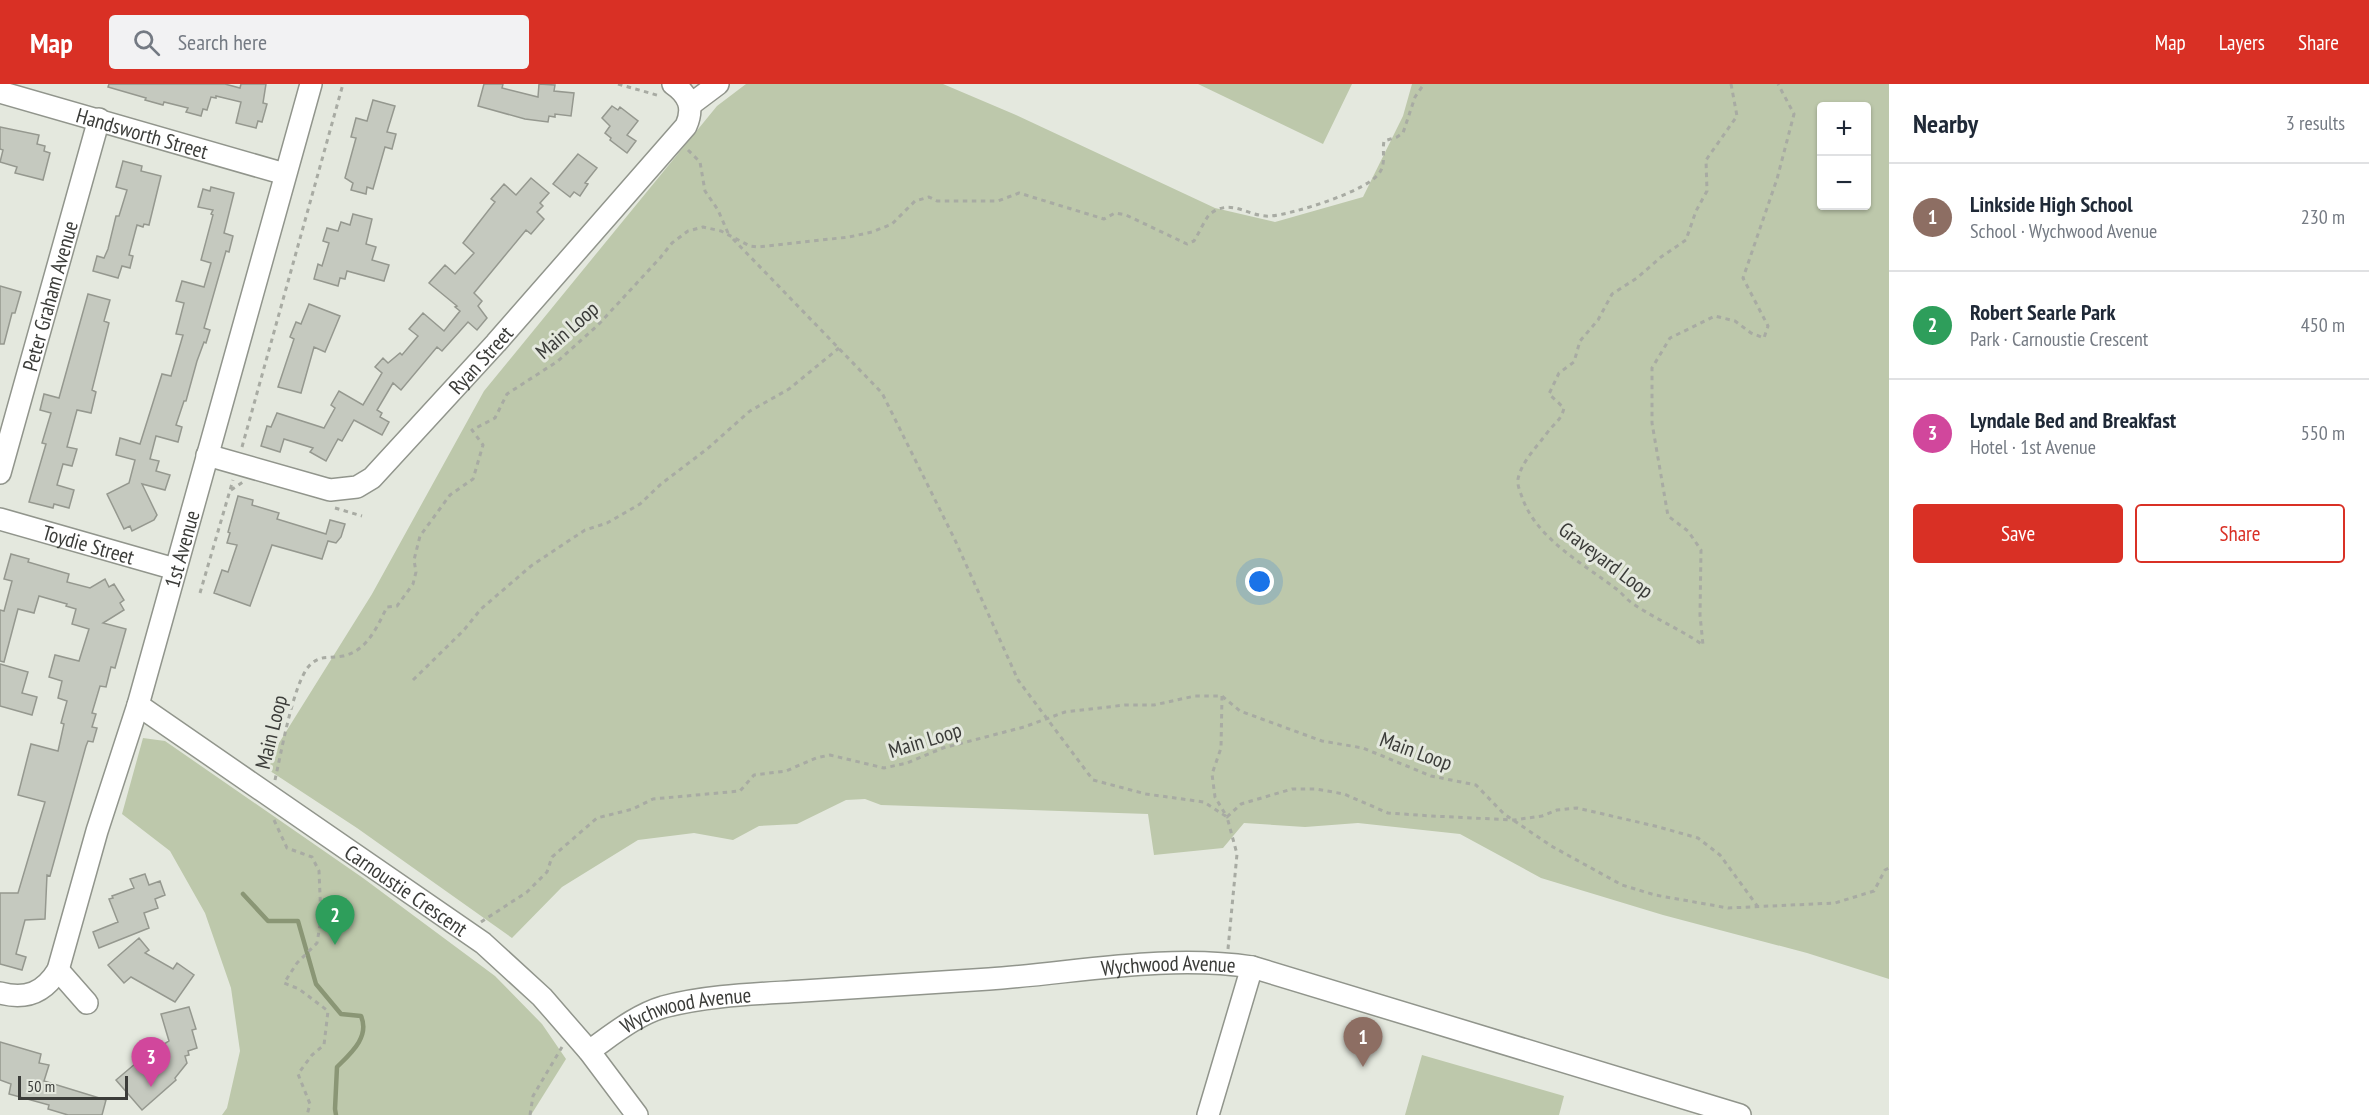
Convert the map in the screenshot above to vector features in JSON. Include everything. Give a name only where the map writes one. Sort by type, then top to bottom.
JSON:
[{"type":"street","name":"1st Avenue","points":[[58,970],[98,831],[138,705],[311,84]]},
{"type":"street","points":[[678,96],[718,84]]},
{"type":"street","name":"Handsworth Street","points":[[0,92],[285,174]]},
{"type":"street","name":"Ryan Street","points":[[207,455],[241,473],[323,489],[340,490],[364,484],[383,468],[406,443],[686,126],[690,117],[678,96]]},
{"type":"street","name":"Peter Graham Avenue","points":[[0,473],[99,119]]},
{"type":"street","name":"Toydie Street","points":[[0,519],[175,569]]},
{"type":"street","name":"Carnoustie Crescent","points":[[138,705],[274,791],[483,943],[542,997],[589,1051],[637,1115]]},
{"type":"street","name":"Wychwood Avenue","points":[[589,1051],[640,1017],[660,1008],[688,1001],[753,994],[993,979],[1179,962],[1227,963],[1252,967],[1715,1111],[1740,1115]]},
{"type":"street","points":[[1208,1115],[1252,967]]},
{"type":"street","points":[[0,993],[16,996],[32,994],[50,983],[58,970],[87,1003]]},
{"type":"path","points":[[200,593],[230,490],[241,473],[343,84]]},
{"type":"path","points":[[618,84],[678,96]]},
{"type":"path","name":"Main Loop","points":[[274,791],[298,684],[310,666],[325,656],[342,656],[354,652],[368,640],[375,632],[387,607],[397,606],[413,584],[416,572],[414,560],[420,536],[450,495],[473,479],[483,445],[472,430],[495,418],[507,394],[558,361],[598,325],[672,243],[688,231],[703,227],[758,247],[849,237],[872,232],[892,224],[915,201],[929,197],[937,201],[998,201],[1019,193],[1104,219],[1115,213],[1126,215],[1187,244],[1194,241],[1208,214],[1226,207],[1236,207],[1270,216],[1344,197],[1379,174],[1383,164],[1384,141],[1403,133],[1415,97],[1424,84]]},
{"type":"path","name":"Graveyard Loop","points":[[1731,84],[1737,116],[1706,160],[1707,191],[1696,211],[1686,240],[1661,256],[1637,278],[1612,294],[1598,320],[1580,341],[1574,362],[1559,373],[1549,394],[1564,408],[1562,419],[1547,433],[1542,443],[1522,464],[1517,482],[1526,509],[1544,532],[1597,576],[1616,588],[1631,603],[1683,631],[1703,645],[1700,615],[1701,550],[1688,531],[1668,516],[1652,423],[1652,368],[1671,338],[1715,316],[1735,321],[1751,333],[1764,338],[1768,326],[1743,278],[1777,179],[1794,114],[1778,84]]},
{"type":"path","points":[[675,138],[700,162],[705,191],[718,210],[730,235],[882,393],[955,540],[1018,680],[1093,780],[1146,794],[1204,802],[1227,817]]},
{"type":"path","points":[[413,680],[464,630],[481,609],[531,566],[585,530],[607,523],[640,504],[750,411],[789,389],[839,348]]},
{"type":"path","points":[[230,490],[241,473]]},
{"type":"path","name":"Main Loop","points":[[477,924],[527,892],[547,872],[552,857],[597,819],[633,809],[653,799],[740,791],[754,775],[786,771],[816,758],[830,755],[884,768],[943,748],[1024,727],[1065,712],[1125,705],[1154,705],[1195,696],[1222,696],[1240,711],[1322,741],[1363,748],[1431,776],[1476,785],[1504,814],[1553,847],[1622,885],[1655,895],[1728,908],[1835,903],[1874,891],[1885,870],[1889,867]]},
{"type":"path","points":[[1222,696],[1221,748],[1212,774],[1215,796],[1227,817],[1237,854],[1227,963]]},
{"type":"path","points":[[1227,817],[1241,804],[1292,789],[1316,789],[1344,794],[1388,813],[1514,820],[1576,808],[1698,838],[1720,855],[1758,907]]},
{"type":"path","points":[[274,791],[272,814],[287,848],[312,857],[319,871],[321,919],[317,943],[297,963],[284,983],[299,988],[328,1011],[324,1045],[312,1055],[298,1074],[310,1104],[307,1115]]},
{"type":"path","points":[[530,1115],[533,1096],[555,1057],[567,1042],[570,1029]]},
{"type":"green space","points":[[746,84],[943,84],[1016,115],[1215,208],[1275,222],[1363,197],[1403,116],[1412,84],[1889,84],[1889,979],[1807,953],[1663,915],[1541,878],[1460,834],[1358,823],[1305,827],[1244,823],[1223,848],[1154,855],[1148,814],[881,805],[865,799],[846,800],[797,824],[759,826],[733,840],[694,833],[638,840],[562,887],[512,938],[357,828],[264,767],[372,594],[484,391],[717,106]]},
{"type":"green space","points":[[1198,84],[1352,84],[1323,144]]},
{"type":"green space","points":[[143,738],[165,741],[363,878],[495,976],[542,1024],[566,1059],[531,1115],[222,1115],[227,1108],[240,1051],[231,988],[205,913],[170,851],[122,814]]},
{"type":"green space","points":[[1422,1055],[1564,1096],[1559,1115],[1405,1115]]},
{"type":"building","points":[[109,84],[225,84],[240,88],[241,84],[266,84],[263,103],[267,104],[262,122],[258,121],[256,128],[236,123],[241,102],[216,96],[216,98],[211,97],[207,110],[203,109],[201,116],[186,112],[188,108],[145,100],[146,98],[108,87]]},
{"type":"building","points":[[484,84],[503,84],[502,88],[538,97],[539,84],[555,85],[554,91],[574,93],[571,116],[555,114],[555,117],[549,116],[548,122],[525,119],[478,106]]},
{"type":"building","points":[[373,100],[395,106],[387,132],[396,134],[392,149],[385,147],[373,189],[367,187],[366,194],[351,190],[353,183],[345,178],[356,138],[351,137],[356,118],[367,121]]},
{"type":"building","points":[[612,106],[618,110],[620,107],[638,121],[627,135],[636,141],[627,153],[610,140],[611,138],[605,133],[610,126],[602,118]]},
{"type":"building","points":[[0,127],[39,135],[37,144],[45,146],[44,151],[50,153],[43,180],[15,173],[17,167],[0,162],[3,150],[0,149]]},
{"type":"building","points":[[578,154],[597,168],[585,183],[588,184],[580,196],[574,192],[570,197],[553,184]]},
{"type":"building","points":[[123,161],[142,166],[141,171],[161,176],[149,225],[144,224],[143,227],[137,225],[129,255],[133,256],[130,268],[122,266],[118,278],[93,271],[97,256],[104,258],[108,249],[116,216],[119,216],[127,190],[116,187]]},
{"type":"building","points":[[531,178],[549,193],[540,203],[543,206],[537,212],[544,219],[531,234],[526,230],[474,293],[482,301],[478,306],[487,318],[477,330],[468,322],[442,351],[437,347],[401,390],[393,383],[377,410],[382,413],[380,417],[389,422],[382,435],[354,420],[342,441],[338,439],[326,461],[310,452],[313,448],[284,439],[280,452],[261,446],[267,426],[271,427],[277,413],[324,428],[335,408],[331,405],[339,391],[363,405],[382,373],[375,367],[383,358],[388,363],[400,353],[402,355],[418,336],[409,329],[423,313],[444,331],[460,311],[429,283],[445,265],[455,274],[474,253],[463,243],[495,202],[491,199],[504,184],[516,195]]},
{"type":"building","points":[[211,187],[234,193],[224,233],[233,236],[229,252],[226,251],[204,328],[210,330],[176,425],[182,427],[178,442],[156,436],[150,459],[159,461],[156,471],[170,475],[165,490],[142,484],[157,515],[154,520],[132,531],[130,526],[124,529],[107,494],[129,483],[135,460],[116,455],[120,438],[140,444],[162,374],[171,376],[183,335],[176,334],[184,303],[176,301],[182,281],[204,287],[211,263],[201,260],[213,210],[198,207],[203,189],[210,191]]},
{"type":"building","points":[[353,214],[372,219],[366,244],[376,247],[372,260],[389,265],[384,281],[347,271],[345,279],[340,278],[338,286],[314,279],[318,264],[322,266],[329,243],[323,241],[327,228],[338,231],[341,222],[350,225]]},
{"type":"building","points":[[0,286],[21,292],[15,313],[12,313],[4,344],[0,344]]},
{"type":"building","points":[[88,294],[110,300],[104,321],[109,323],[92,390],[96,392],[91,413],[77,410],[67,447],[77,449],[72,466],[63,464],[57,485],[74,490],[69,508],[54,504],[53,508],[29,502],[46,444],[42,443],[51,413],[40,410],[44,394],[59,398]]},
{"type":"building","points":[[309,304],[340,316],[325,352],[314,347],[301,393],[278,387],[294,339],[290,337],[296,322],[301,324]]},
{"type":"building","points":[[238,496],[253,500],[252,505],[279,513],[277,519],[326,534],[330,520],[345,524],[341,537],[336,543],[328,541],[322,559],[272,545],[250,606],[214,593],[222,570],[228,572],[237,545],[227,543]]},
{"type":"building","points":[[11,554],[29,559],[28,562],[69,574],[67,582],[90,588],[105,579],[109,587],[114,584],[124,600],[120,603],[124,610],[103,623],[126,629],[115,668],[111,667],[106,687],[100,686],[92,713],[96,714],[92,727],[97,728],[93,742],[88,741],[86,746],[50,876],[47,875],[45,919],[25,920],[16,954],[26,957],[22,970],[0,964],[0,893],[18,893],[45,802],[18,795],[31,744],[58,751],[64,724],[61,723],[67,701],[58,698],[62,681],[49,677],[55,655],[79,661],[89,629],[72,624],[76,609],[39,596],[34,613],[18,609],[4,662],[0,661],[0,610],[4,611],[12,581],[4,579]]},
{"type":"building","points":[[0,664],[28,672],[22,693],[37,697],[32,715],[0,706]]},
{"type":"building","points":[[145,874],[149,885],[160,881],[165,895],[155,899],[158,908],[144,913],[149,928],[99,948],[93,932],[118,922],[109,899],[134,888],[130,879]]},
{"type":"building","points":[[139,938],[149,950],[145,953],[173,969],[177,963],[194,975],[175,1002],[131,977],[124,983],[108,965]]},
{"type":"building","points":[[189,1007],[196,1029],[192,1030],[197,1048],[188,1051],[189,1055],[185,1056],[187,1063],[175,1078],[176,1080],[142,1110],[116,1080],[142,1058],[169,1041],[161,1014]]},
{"type":"building","points":[[0,1042],[41,1054],[39,1063],[49,1065],[44,1081],[106,1100],[102,1115],[68,1115],[48,1109],[49,1105],[9,1094],[11,1084],[0,1080]]},
{"type":"waterway","points":[[243,894],[268,921],[298,921],[316,984],[341,1014],[361,1016],[363,1024],[361,1038],[337,1067],[336,1115]]},
{"type":"place","name":"Robert Searle Park","points":[[335,945]]},
{"type":"place","name":"Linkside High School","points":[[1363,1067]]},
{"type":"place","name":"Lyndale Bed and Breakfast","points":[[151,1087]]}]
